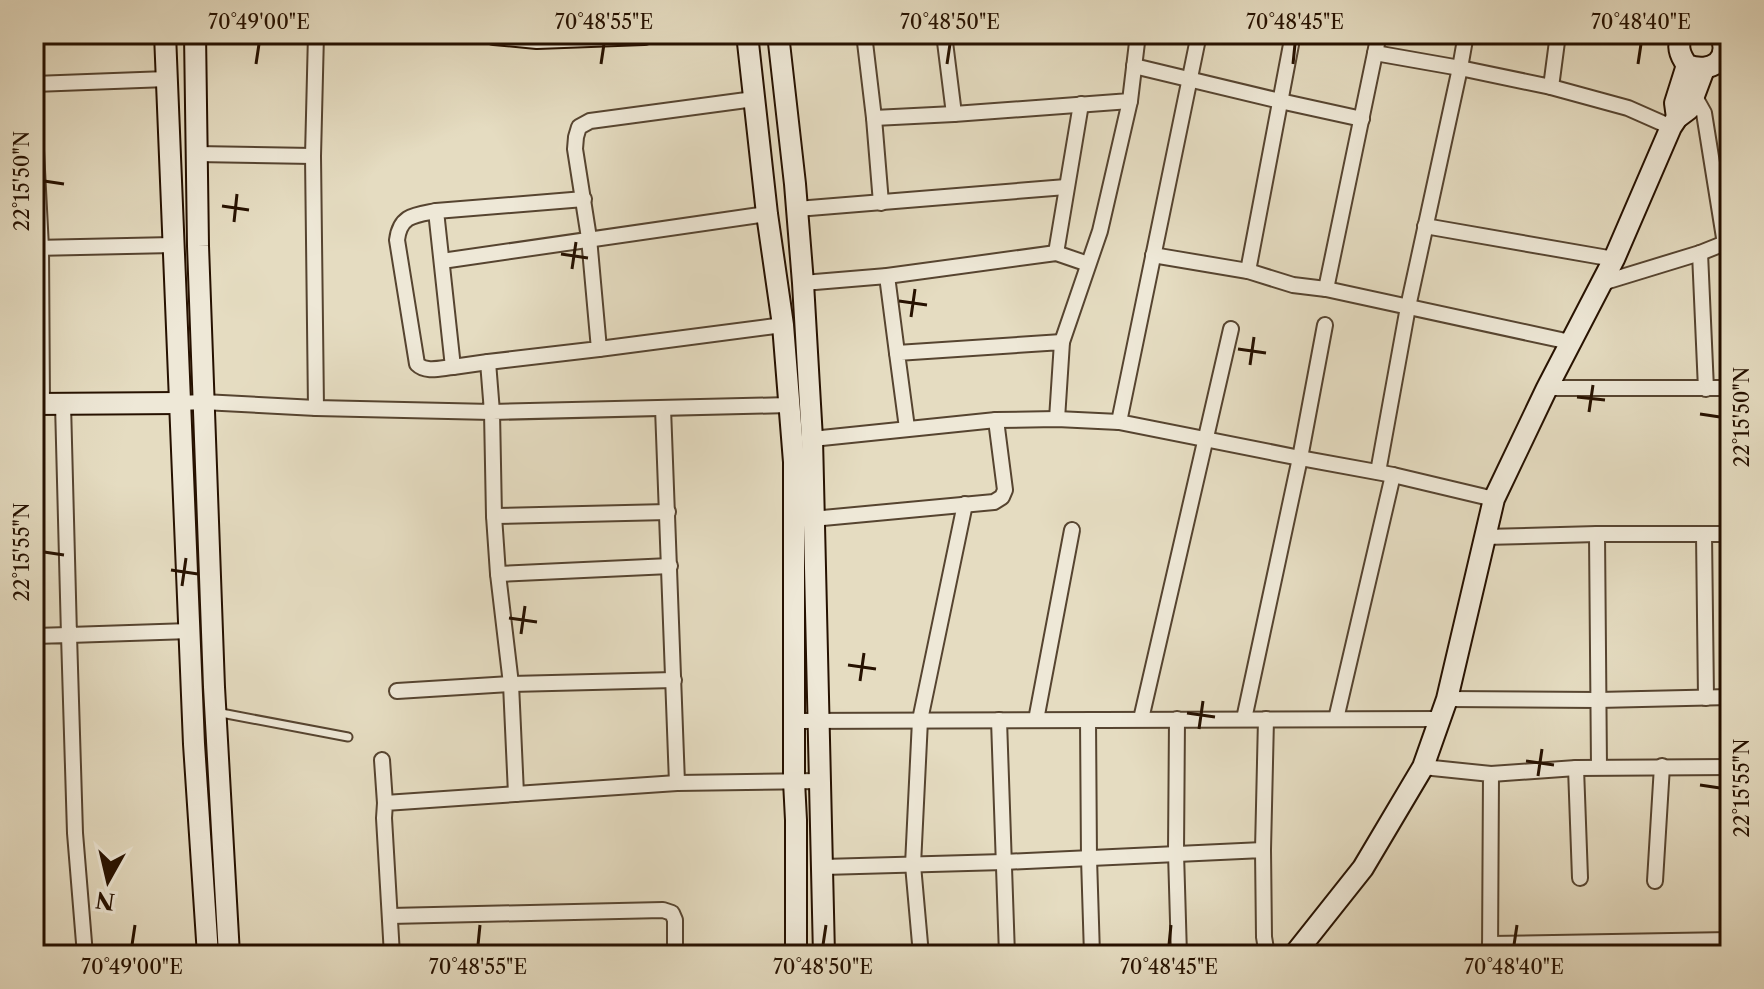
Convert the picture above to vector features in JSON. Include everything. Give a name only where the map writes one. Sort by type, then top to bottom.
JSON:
[{"type":"street","points":[[165,34],[194,744],[208,955]]},
{"type":"street","points":[[195,34],[203,402],[215,712],[229,955]]},
{"type":"street","points":[[316,34],[313,156],[316,408]]},
{"type":"street","points":[[494,34],[644,34]]},
{"type":"street","points":[[747,34],[783,325],[794,462],[796,955]]},
{"type":"street","points":[[778,34],[797,209],[812,439],[824,955]]},
{"type":"street","points":[[864,34],[881,203]]},
{"type":"street","points":[[954,114],[944,34],[955,34]]},
{"type":"street","points":[[1057,419],[1062,342],[1100,231],[1130,101],[1138,34]]},
{"type":"street","points":[[1119,422],[1199,34]]},
{"type":"street","points":[[1248,271],[1293,34]]},
{"type":"street","points":[[1326,289],[1379,34]]},
{"type":"street","points":[[1336,719],[1385,473],[1408,307],[1466,34]]},
{"type":"street","points":[[1551,87],[1558,34]]},
{"type":"street","points":[[1682,34],[1681,55],[1711,62]]},
{"type":"street","points":[[1674,122],[1689,109],[1724,42],[1721,34],[1730,34]]},
{"type":"street","points":[[1375,53],[1551,87],[1674,122]]},
{"type":"street","points":[[1294,955],[1363,868],[1423,767],[1447,699],[1494,499],[1614,259],[1674,122],[1675,103],[1711,62]]},
{"type":"street","points":[[1134,66],[1362,119]]},
{"type":"street","points":[[34,84],[167,79]]},
{"type":"street","points":[[1602,283],[1727,242],[1704,113],[1694,95]]},
{"type":"street","points":[[599,349],[589,238],[575,149],[579,127],[590,121],[754,99]]},
{"type":"street","points":[[874,118],[1130,101]]},
{"type":"street","points":[[1056,253],[1081,104]]},
{"type":"street","points":[[34,111],[38,405],[203,402],[492,412],[789,405]]},
{"type":"street","points":[[196,154],[313,156]]},
{"type":"street","points":[[797,209],[1066,187]]},
{"type":"street","points":[[584,199],[436,211],[410,217],[402,223],[397,240],[417,364],[421,368],[431,370],[783,325]]},
{"type":"street","points":[[436,211],[453,367]]},
{"type":"street","points":[[442,261],[767,214]]},
{"type":"street","points":[[1425,226],[1614,259]]},
{"type":"street","points":[[37,248],[173,245]]},
{"type":"street","points":[[803,283],[887,276],[1056,253],[1088,264]]},
{"type":"street","points":[[1700,253],[1706,389]]},
{"type":"street","points":[[1153,255],[1248,271],[1293,285],[1326,289],[1570,342]]},
{"type":"street","points":[[887,276],[907,428]]},
{"type":"street","points":[[1244,719],[1325,325]]},
{"type":"street","points":[[1141,719],[1231,329]]},
{"type":"street","points":[[897,353],[1062,342]]},
{"type":"street","points":[[488,362],[494,516],[511,684],[516,794]]},
{"type":"street","points":[[1547,388],[1730,388]]},
{"type":"street","points":[[63,404],[75,833],[85,955]]},
{"type":"street","points":[[663,408],[677,783]]},
{"type":"street","points":[[812,439],[996,420],[1119,422],[1385,473],[1494,499]]},
{"type":"street","points":[[812,519],[994,502],[1002,497],[1005,490],[996,420]]},
{"type":"street","points":[[921,955],[913,865],[920,720],[965,504]]},
{"type":"street","points":[[494,516],[668,512]]},
{"type":"street","points":[[1036,720],[1072,530]]},
{"type":"street","points":[[1597,534],[1599,767]]},
{"type":"street","points":[[1704,534],[1706,698]]},
{"type":"street","points":[[1484,537],[1730,534]]},
{"type":"street","points":[[498,574],[670,566]]},
{"type":"street","points":[[34,636],[190,631]]},
{"type":"street","points":[[397,691],[511,684],[674,680]]},
{"type":"street","points":[[1447,699],[1730,697]]},
{"type":"street","points":[[1177,719],[1179,955]]},
{"type":"street","points":[[1266,719],[1264,937],[1269,955]]},
{"type":"street","points":[[794,721],[1441,719]]},
{"type":"street","points":[[999,720],[1007,955]]},
{"type":"street","points":[[1088,720],[1092,955]]},
{"type":"street","points":[[382,760],[392,955]]},
{"type":"street","points":[[1655,881],[1662,766]]},
{"type":"street","points":[[1423,767],[1491,774],[1599,767],[1730,767]]},
{"type":"street","points":[[1576,768],[1580,878]]},
{"type":"street","points":[[1491,774],[1490,950],[1730,940]]},
{"type":"street","points":[[385,803],[677,783],[821,781]]},
{"type":"street","points":[[823,867],[1263,850]]},
{"type":"street","points":[[390,916],[663,910],[672,913],[675,920],[675,955]]},
{"type":"lane","points":[[215,712],[348,737]]}]
